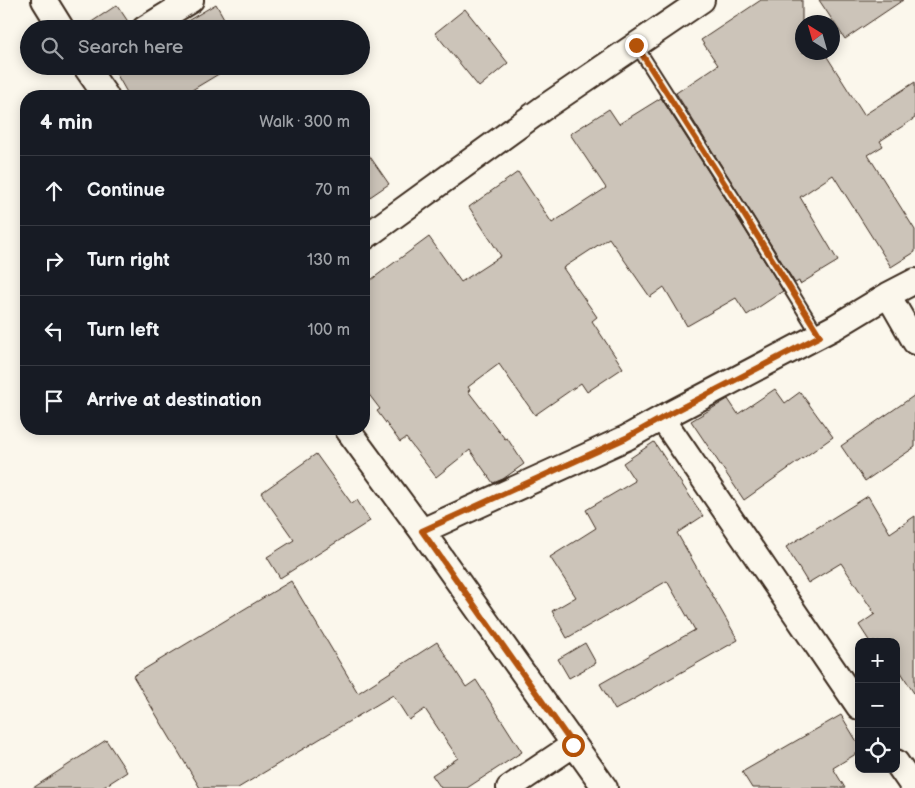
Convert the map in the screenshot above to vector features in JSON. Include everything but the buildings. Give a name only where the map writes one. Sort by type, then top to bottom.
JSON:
[{"type":"street","points":[[44,0],[56,20]]},
{"type":"street","points":[[159,20],[191,0]]},
{"type":"street","points":[[370,234],[542,109],[702,0]]},
{"type":"street","points":[[92,75],[102,90]]},
{"type":"street","points":[[422,531],[626,438],[820,336],[915,281]]},
{"type":"street","points":[[888,295],[915,342]]},
{"type":"street","points":[[662,418],[855,701]]},
{"type":"street","points":[[351,435],[605,788]]},
{"type":"street","points":[[509,788],[573,745]]},
{"type":"street","points":[[900,768],[914,788]]},
{"type":"lane","points":[[636,45],[820,336]]},
{"type":"route","points":[[573,745],[422,531],[626,438],[820,336],[636,45]]}]
